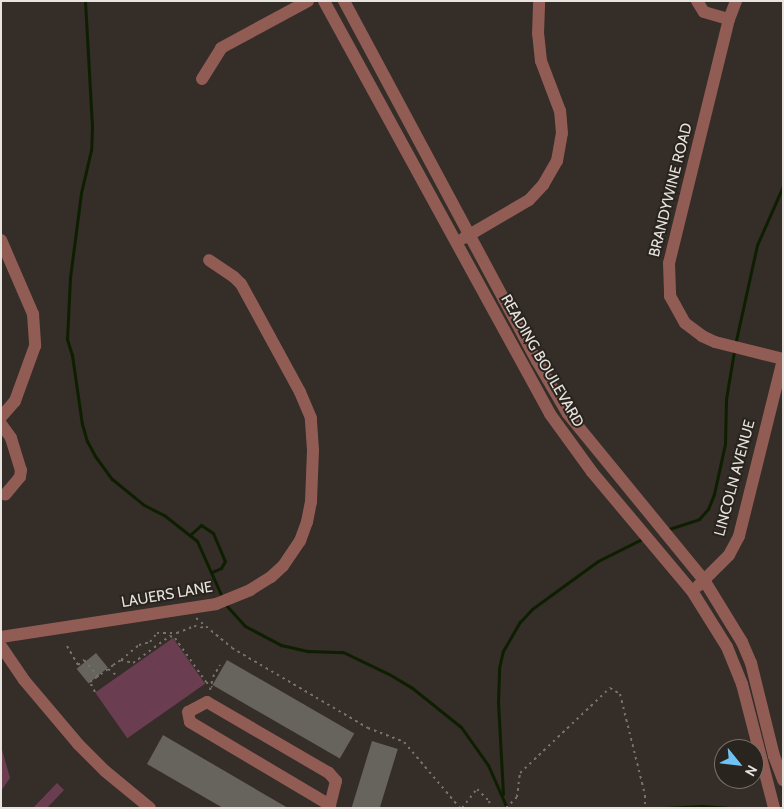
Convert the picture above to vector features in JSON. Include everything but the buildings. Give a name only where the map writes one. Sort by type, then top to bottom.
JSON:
[{"type":"street","points":[[202,79],[220,48],[308,1]]},
{"type":"street","name":"READING BOULEVARD","points":[[324,1],[550,414],[592,472],[692,591],[734,663],[742,684],[774,808]]},
{"type":"street","name":"READING BOULEVARD","points":[[344,1],[537,361],[568,414],[704,580],[742,642],[748,656],[774,756],[783,780]]},
{"type":"street","points":[[456,243],[529,200],[543,185],[557,161],[562,133],[560,110],[541,61],[538,34],[539,1]]},
{"type":"street","points":[[697,1],[704,12],[730,19]]},
{"type":"street","name":"BRANDYWINE ROAD","points":[[736,1],[669,263],[670,296],[685,323],[702,336],[716,342],[783,359]]},
{"type":"street","points":[[1,240],[33,314],[35,346],[15,401],[1,417]]},
{"type":"street","name":"LAUERS LANE","points":[[1,637],[187,610],[216,604],[239,595],[261,583],[284,566],[302,536],[311,502],[314,450],[311,418],[300,392],[240,284],[234,277],[209,260]]},
{"type":"street","name":"LINCOLN AVENUE","points":[[692,591],[729,555],[739,536],[783,359]]},
{"type":"street","points":[[1,424],[11,438],[21,470],[20,477],[4,495]]},
{"type":"street","points":[[1,646],[24,680],[71,736],[105,770],[150,808]]},
{"type":"street","points":[[207,702],[329,773],[336,781],[330,806],[190,722],[188,712],[207,702]]},
{"type":"path","points":[[187,610],[232,648],[360,723],[404,742],[461,808],[476,789],[490,801],[491,808]]},
{"type":"path","points":[[94,692],[90,682],[139,645],[150,642],[157,633],[177,633],[194,626],[206,628]]},
{"type":"path","points":[[121,660],[133,663],[170,636],[174,638],[206,682],[212,687]]},
{"type":"path","points":[[67,646],[78,665],[84,660],[99,677]]},
{"type":"path","points":[[207,702],[207,695],[212,687],[213,677],[220,665]]},
{"type":"path","points":[[108,669],[116,675]]},
{"type":"path","points":[[506,808],[517,797],[520,773],[610,688],[620,694],[645,795],[645,808]]},
{"type":"shaded area","points":[[173,638],[205,684],[127,738],[95,692]]},
{"type":"shaded area","points":[[1,746],[10,778],[1,791]]},
{"type":"shaded area","points":[[57,783],[64,790],[47,808],[33,808]]},
{"type":"waterway","points":[[85,1],[92,127],[91,150],[81,193],[70,278],[67,339],[72,355],[82,424],[87,441],[95,456],[112,479],[144,505],[164,515],[197,541],[222,597]]},
{"type":"waterway","points":[[735,345],[757,245],[783,186]]},
{"type":"waterway","points":[[666,530],[699,519],[708,509],[714,494],[725,444],[726,399],[734,351]]},
{"type":"waterway","points":[[190,535],[201,525],[213,533],[225,561],[221,568],[212,572]]},
{"type":"waterway","points":[[503,794],[498,702],[499,668],[503,651],[520,622],[532,609],[598,561],[644,538]]},
{"type":"waterway","points":[[226,605],[245,626],[281,645],[308,651],[343,652],[411,687],[461,727],[488,765],[507,808]]},
{"type":"waterway","points":[[665,808],[702,806],[728,808]]}]
